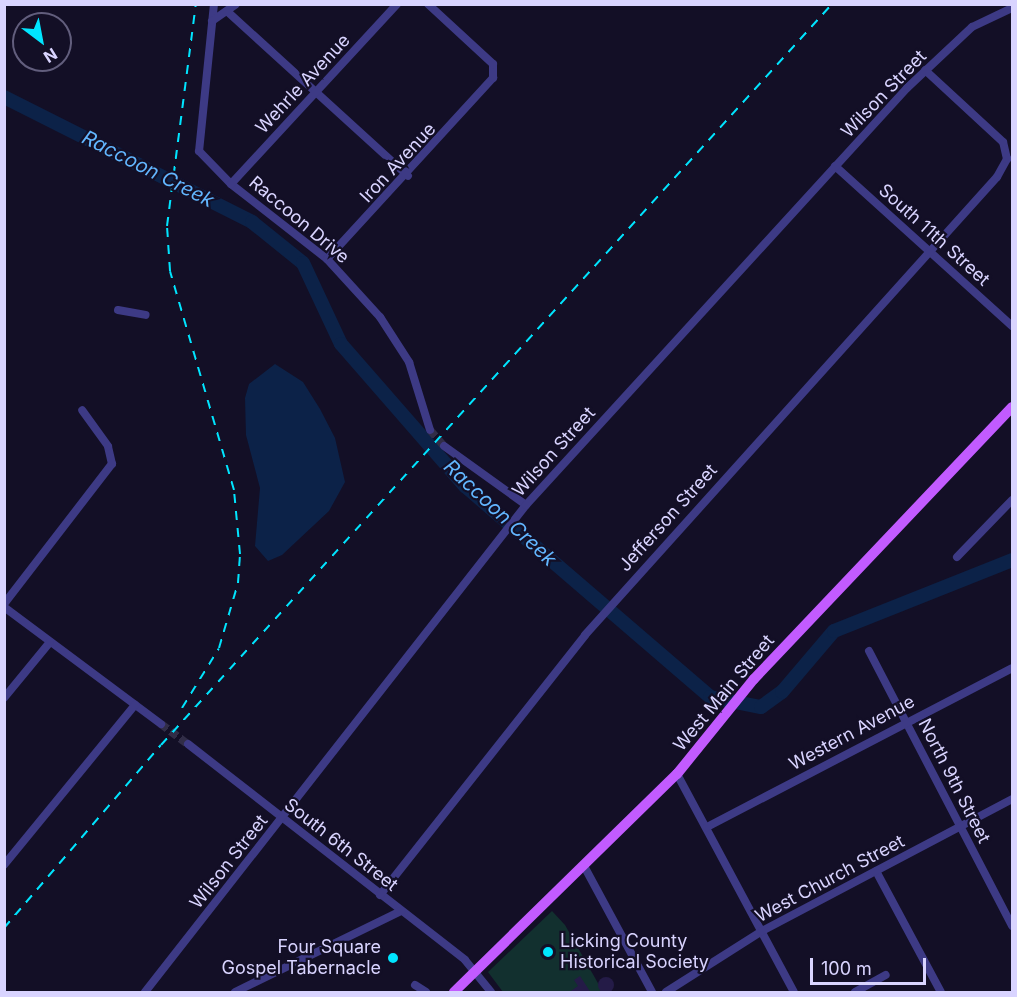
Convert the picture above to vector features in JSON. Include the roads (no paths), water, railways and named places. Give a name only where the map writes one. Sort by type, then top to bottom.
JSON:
[{"type":"main road","name":"West Main Street","points":[[454,993],[677,774],[754,679],[1012,408]]},
{"type":"street","points":[[212,21],[214,4]]},
{"type":"street","points":[[212,21],[229,13],[236,4]]},
{"type":"street","name":"Wehrle Avenue","points":[[231,184],[397,4]]},
{"type":"street","name":"Iron Avenue","points":[[327,259],[408,176],[488,85],[493,64],[428,4]]},
{"type":"street","name":"Wilson Street","points":[[145,993],[526,505],[925,70],[983,19],[1012,8]]},
{"type":"street","points":[[229,13],[408,176]]},
{"type":"street","name":"Raccoon Drive","points":[[212,21],[198,137],[199,152],[208,164],[231,184],[327,259],[396,340],[418,385],[430,430]]},
{"type":"street","name":"Jefferson Street","points":[[380,895],[585,634],[997,177],[1007,159],[1003,142],[925,70]]},
{"type":"street","name":"South 11th Street","points":[[835,166],[1012,326]]},
{"type":"street","points":[[118,310],[146,315]]},
{"type":"street","points":[[82,410],[108,446],[112,464],[4,606],[161,724]]},
{"type":"street","points":[[444,446],[526,505]]},
{"type":"street","points":[[957,557],[1012,500]]},
{"type":"street","points":[[4,698],[50,642]]},
{"type":"street","name":"North 9th Street","points":[[869,651],[1012,926]]},
{"type":"street","name":"Western Avenue","points":[[707,827],[1012,668]]},
{"type":"street","points":[[4,865],[135,705]]},
{"type":"street","name":"South 6th Street","points":[[188,744],[401,911],[474,971],[491,993]]},
{"type":"street","points":[[677,774],[794,993]]},
{"type":"street","name":"West Church Street","points":[[666,993],[762,931],[1012,799]]},
{"type":"street","points":[[584,866],[652,993]]},
{"type":"street","points":[[876,871],[940,993]]},
{"type":"street","points":[[236,993],[401,911]]},
{"type":"street","points":[[855,993],[865,990],[885,975]]},
{"type":"street","points":[[415,985],[426,993]]},
{"type":"water","points":[[275,364],[303,382],[320,409],[335,438],[345,482],[329,511],[282,555],[268,561],[255,546],[260,488],[246,435],[245,398],[249,384]]},
{"type":"waterway","name":"Raccoon Creek","points":[[4,97],[252,222],[303,263],[341,344],[465,486],[710,697],[761,707],[782,692],[834,631],[1012,560]]},
{"type":"tunnel","points":[[430,430],[444,446]]},
{"type":"tunnel","points":[[161,724],[188,744]]},
{"type":"railway","points":[[182,708],[219,648],[238,583],[240,554],[234,490],[170,271],[167,226],[196,4]]},
{"type":"railway","points":[[4,928],[161,745],[832,4]]},
{"type":"place","name":"Licking County Historical Society","points":[[548,952]]},
{"type":"place","name":"Four Square Gospel Tabernacle","points":[[393,958]]}]
